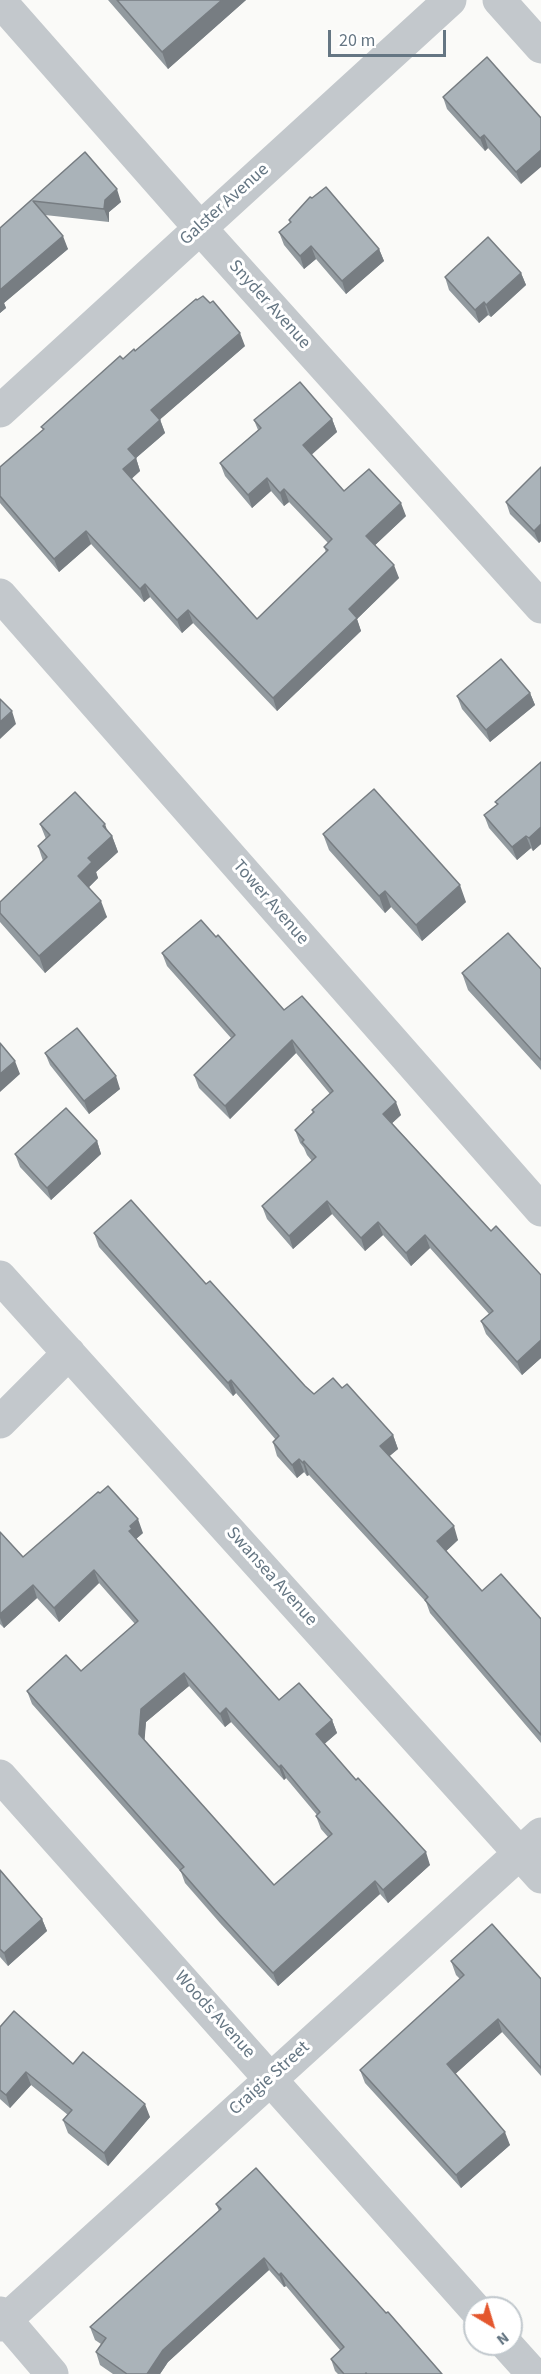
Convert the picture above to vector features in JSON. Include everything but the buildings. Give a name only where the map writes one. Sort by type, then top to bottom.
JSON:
[{"type":"street","name":"Galster Avenue","points":[[0,411],[450,0]]},
{"type":"street","points":[[499,0],[541,47]]},
{"type":"street","name":"Snyder Avenue","points":[[0,1],[541,608]]},
{"type":"street","name":"Tower Avenue","points":[[0,596],[541,1210]]},
{"type":"street","name":"Swansea Avenue","points":[[0,1276],[69,1353],[530,1844],[541,1877]]},
{"type":"street","points":[[0,1422],[69,1353]]},
{"type":"street","name":"Woods Avenue","points":[[0,1776],[464,2296]]},
{"type":"street","name":"Craigie Street","points":[[2,2319],[530,1844]]},
{"type":"street","points":[[2,2319],[52,2374]]},
{"type":"street","points":[[517,2356],[533,2374]]}]
